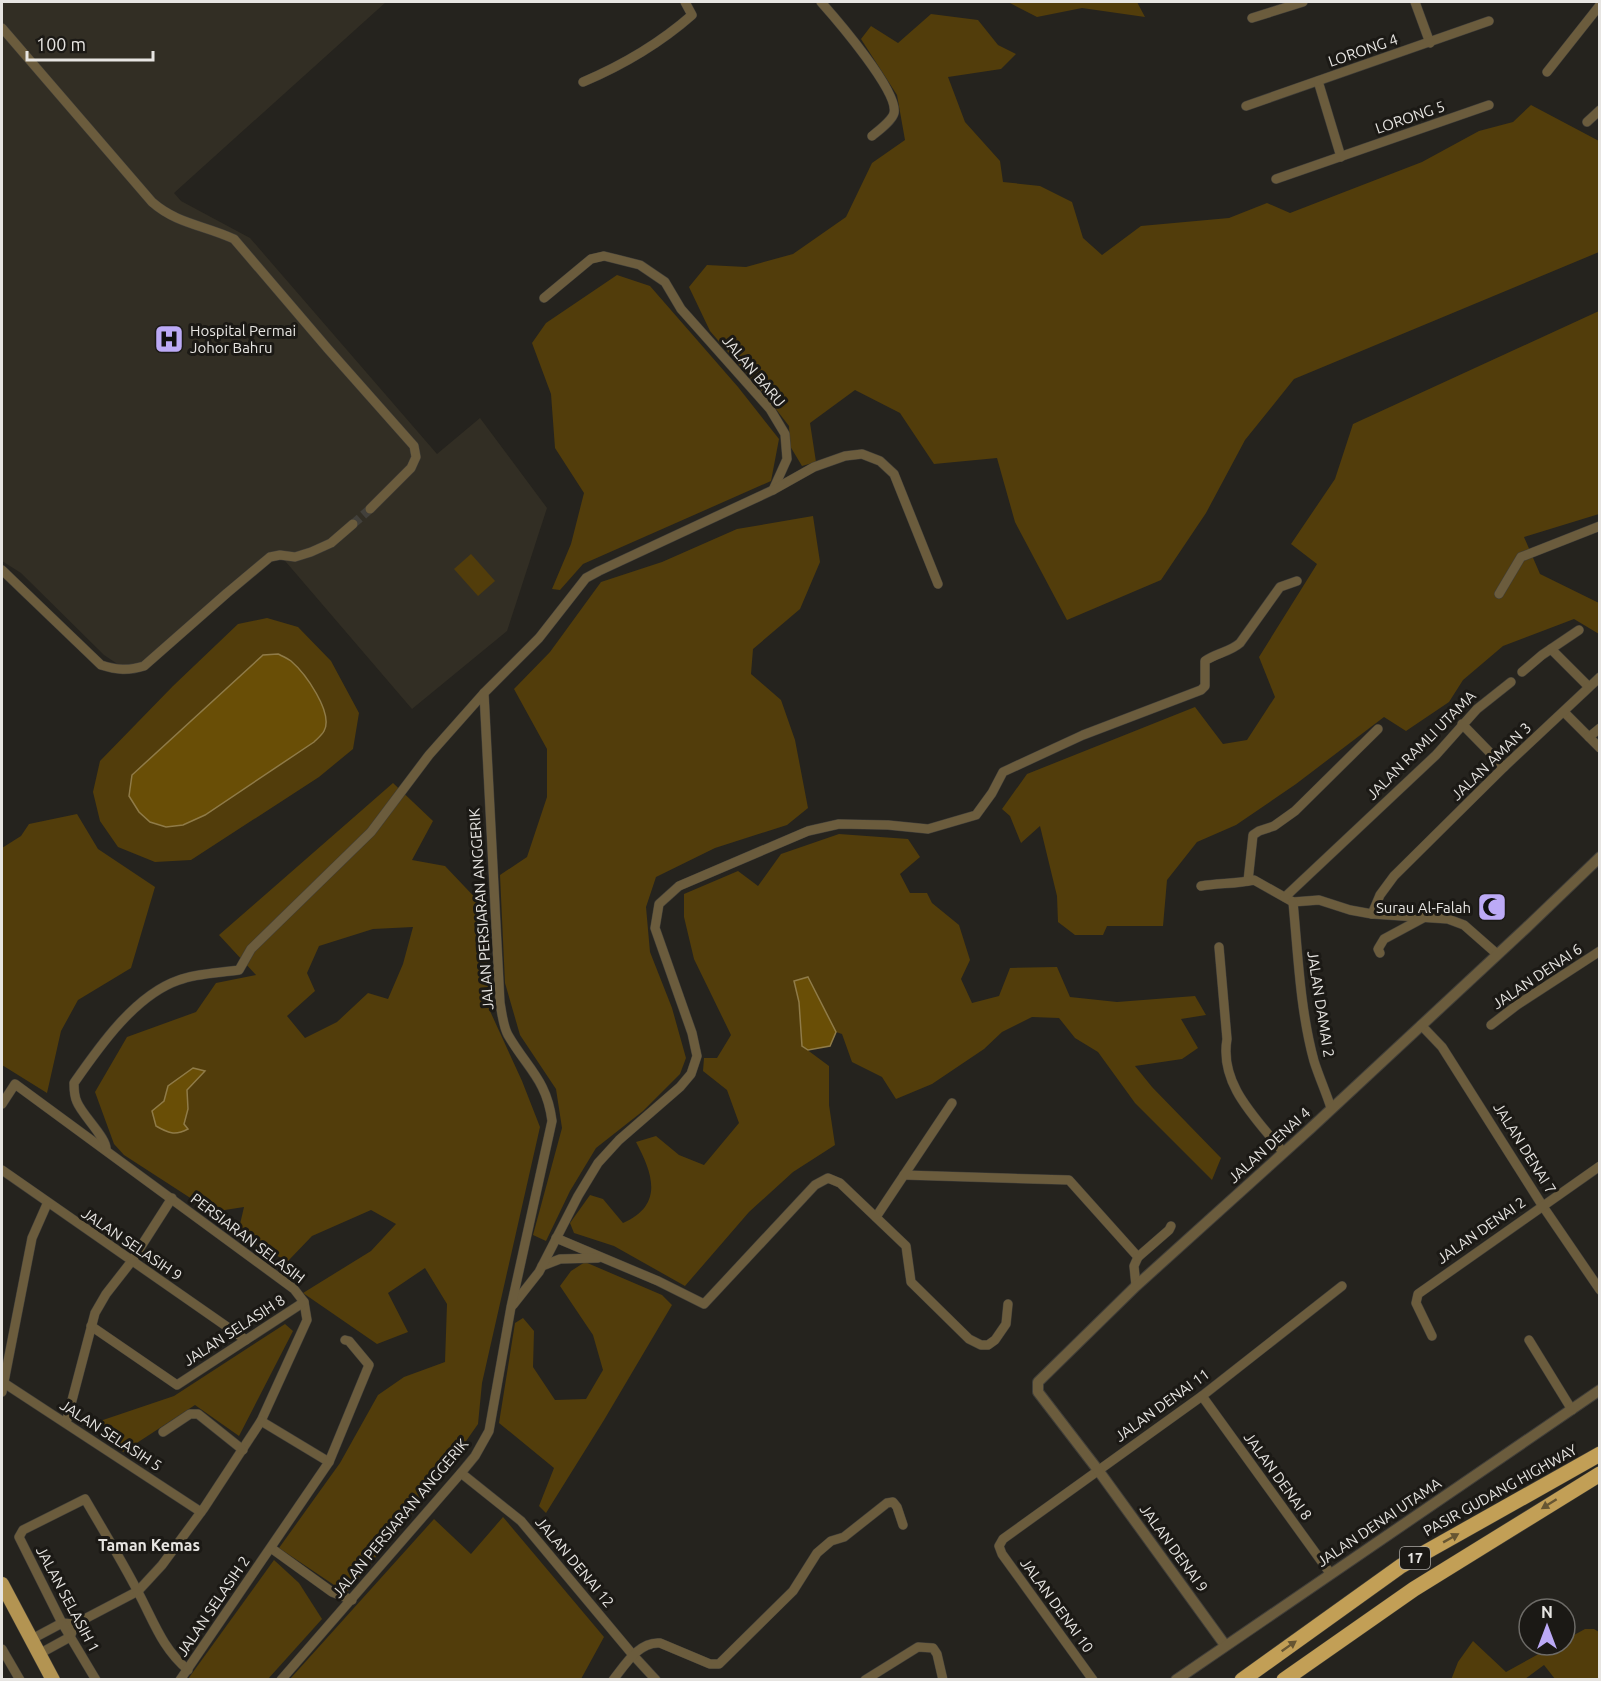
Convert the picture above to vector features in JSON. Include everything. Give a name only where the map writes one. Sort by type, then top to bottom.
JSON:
[{"type":"highway","name":"PASIR GUDANG HIGHWAY","points":[[1242,1680],[1401,1566],[1599,1454]]},
{"type":"highway","name":"17","points":[[1284,1680],[1414,1588],[1599,1474]]},
{"type":"highway","points":[[1301,1680],[1414,1588]]},
{"type":"main road","points":[[2,1584],[53,1680]]},
{"type":"street","points":[[583,82],[619,66],[660,41],[682,24],[692,15],[686,2]]},
{"type":"street","points":[[821,2],[875,69],[890,94],[894,110],[893,116],[872,136]]},
{"type":"street","points":[[1252,18],[1303,2]]},
{"type":"street","points":[[1415,2],[1430,43]]},
{"type":"street","points":[[1547,72],[1599,5]]},
{"type":"street","name":"LORONG 4","points":[[1246,106],[1489,21]]},
{"type":"street","points":[[2,28],[152,202],[169,216],[220,232],[234,239],[328,350],[414,446],[416,457],[411,468],[370,509]]},
{"type":"street","points":[[1318,81],[1341,157]]},
{"type":"street","name":"LORONG 5","points":[[1276,179],[1489,105]]},
{"type":"street","points":[[1587,122],[1599,110]]},
{"type":"street","name":"JALAN BARU","points":[[544,298],[591,259],[604,256],[640,265],[665,282],[681,309],[770,409],[784,434],[786,459],[773,489]]},
{"type":"street","points":[[106,1150],[105,1141],[76,1101],[74,1090],[74,1083],[99,1047],[130,1014],[154,993],[178,980],[239,970],[251,949],[371,832],[429,754],[484,693],[539,638],[586,578],[773,489],[814,467],[845,456],[862,454],[880,461],[894,474],[938,584]]},
{"type":"street","points":[[2,570],[101,665],[130,671],[144,666],[270,557],[280,555],[295,557],[311,552],[331,543],[353,524]]},
{"type":"street","points":[[1499,594],[1521,557],[1599,526]]},
{"type":"street","points":[[511,1307],[542,1266],[598,1163],[619,1140],[680,1088],[691,1074],[697,1056],[692,1033],[660,948],[655,928],[659,904],[679,886],[807,831],[839,824],[928,829],[976,815],[992,793],[1003,771],[1083,735],[1201,690],[1204,686],[1206,661],[1240,644],[1280,587],[1297,581]]},
{"type":"street","points":[[1522,672],[1579,630]]},
{"type":"street","points":[[1551,649],[1588,686]]},
{"type":"street","name":"JALAN AMAN 3","points":[[1372,914],[1382,892],[1404,867],[1504,767],[1599,677]]},
{"type":"street","name":"JALAN RAMLI UTAMA","points":[[1289,899],[1354,831],[1436,755],[1477,709],[1511,682]]},
{"type":"street","name":"JALAN PERSIARAN ANGGERIK","points":[[281,1680],[461,1473],[475,1456],[489,1431],[511,1307],[552,1121],[544,1088],[507,1033],[500,1003],[484,693]]},
{"type":"street","points":[[1564,712],[1599,748]]},
{"type":"street","points":[[1462,724],[1504,767]]},
{"type":"street","points":[[1589,737],[1599,728]]},
{"type":"street","points":[[1248,881],[1253,835],[1274,826],[1295,811],[1378,729]]},
{"type":"street","name":"JALAN DENAI 4","points":[[1098,1470],[1038,1392],[1036,1387],[1041,1377],[1136,1286],[1421,1025],[1599,857]]},
{"type":"street","points":[[1201,886],[1226,882],[1240,884],[1260,881],[1289,899],[1319,900],[1372,914],[1448,919],[1464,926],[1497,954]]},
{"type":"street","name":"JALAN DAMAI 2","points":[[1289,899],[1310,1044],[1331,1108]]},
{"type":"street","points":[[1380,953],[1378,949],[1384,939],[1425,917]]},
{"type":"street","points":[[1220,947],[1227,1039],[1226,1065],[1240,1097],[1283,1152]]},
{"type":"street","name":"JALAN DENAI 6","points":[[1491,1025],[1517,1005],[1599,951]]},
{"type":"street","name":"JALAN DENAI 7","points":[[1421,1025],[1443,1047],[1542,1205],[1599,1290]]},
{"type":"street","name":"PERSIARAN SELASIH","points":[[2,1104],[15,1084],[294,1289],[304,1302],[307,1320],[261,1421],[201,1512],[162,1565],[138,1591],[75,1624]]},
{"type":"street","points":[[876,1217],[951,1103]]},
{"type":"street","name":"JALAN DENAI 2","points":[[1432,1335],[1418,1308],[1416,1299],[1418,1294],[1599,1166]]},
{"type":"street","name":"JALAN SELASIH 9","points":[[2,1170],[47,1204],[246,1340]]},
{"type":"street","points":[[904,1175],[1069,1180],[1138,1257]]},
{"type":"street","points":[[556,1238],[658,1281],[704,1304],[814,1185],[824,1179],[832,1179],[840,1183],[906,1246],[909,1275],[914,1287],[969,1339],[981,1345],[988,1345],[995,1340],[1006,1324],[1008,1304]]},
{"type":"street","points":[[66,1423],[94,1313],[131,1262],[172,1198]]},
{"type":"street","points":[[3,1387],[32,1238],[47,1204]]},
{"type":"street","points":[[1136,1286],[1134,1266],[1138,1257],[1171,1226]]},
{"type":"street","points":[[542,1266],[560,1258],[604,1258]]},
{"type":"street","name":"JALAN DENAI 11","points":[[999,1546],[1003,1539],[1202,1396],[1342,1286]]},
{"type":"street","name":"JALAN SELASIH 8","points":[[91,1326],[177,1385],[304,1302]]},
{"type":"street","name":"JALAN SELASIH 2","points":[[180,1680],[329,1462],[369,1365],[349,1341],[345,1340]]},
{"type":"street","points":[[1528,1340],[1572,1410]]},
{"type":"street","name":"JALAN SELASIH 5","points":[[3,1387],[66,1423],[201,1512]]},
{"type":"street","name":"JALAN DENAI UTAMA","points":[[1176,1680],[1599,1390]]},
{"type":"street","name":"JALAN DENAI 8","points":[[1202,1396],[1330,1573]]},
{"type":"street","points":[[163,1432],[190,1414],[198,1414],[243,1450]]},
{"type":"street","points":[[261,1421],[329,1462]]},
{"type":"street","name":"JALAN DENAI 9","points":[[1098,1470],[1225,1645]]},
{"type":"street","name":"JALAN DENAI 12","points":[[461,1473],[521,1521],[656,1680]]},
{"type":"street","name":"JALAN SELASIH 1","points":[[96,1680],[62,1623],[19,1537],[23,1530],[85,1499],[138,1591]]},
{"type":"street","points":[[613,1680],[633,1655],[648,1644],[660,1643],[710,1664],[719,1664],[793,1591],[817,1553],[831,1541],[844,1537],[887,1503],[893,1502],[897,1507],[903,1525]]},
{"type":"street","name":"JALAN DENAI 10","points":[[999,1546],[1002,1554],[1093,1680]]},
{"type":"street","points":[[271,1548],[332,1592],[352,1600]]},
{"type":"street","points":[[138,1591],[172,1657],[188,1670]]},
{"type":"street","points":[[32,1639],[62,1623],[75,1624],[70,1637],[39,1654]]},
{"type":"street","points":[[866,1680],[918,1647],[926,1646],[933,1648],[937,1654],[943,1680]]},
{"type":"street","points":[[2,1649],[20,1680]]},
{"type":"shaded area","name":"Hospital Permai Johor Bahru","points":[[2,2],[386,2],[174,193],[181,201],[250,238],[437,454],[480,418],[547,508],[507,631],[412,709],[280,555],[161,652],[139,665],[119,665],[104,655],[21,573],[2,561]]},
{"type":"shaded area","points":[[1008,2],[1137,2],[1145,17],[1082,8],[1037,17]]},
{"type":"shaded area","points":[[931,14],[978,20],[998,45],[1016,54],[1001,69],[948,77],[965,122],[1000,161],[1003,182],[1040,186],[1072,202],[1083,238],[1102,255],[1141,226],[1229,218],[1267,203],[1290,213],[1422,162],[1479,131],[1513,122],[1531,105],[1599,141],[1599,252],[1294,379],[1245,440],[1206,513],[1161,580],[1067,620],[1015,522],[997,458],[934,464],[900,413],[855,390],[810,423],[816,462],[802,466],[790,446],[789,426],[710,331],[689,287],[707,265],[746,267],[793,254],[846,217],[872,163],[905,140],[897,95],[861,39],[871,26],[898,43]]},
{"type":"shaded area","points":[[617,275],[650,286],[738,387],[779,439],[771,481],[583,564],[560,590],[552,589],[571,544],[584,493],[555,448],[551,394],[532,343],[546,323]]},
{"type":"shaded area","points":[[1599,311],[1599,514],[1524,537],[1540,574],[1599,603],[1599,634],[1574,619],[1503,646],[1463,680],[1449,702],[1406,731],[1384,717],[1296,784],[1236,825],[1197,842],[1167,880],[1163,926],[1107,926],[1103,935],[1075,935],[1058,922],[1057,896],[1040,826],[1021,843],[1010,816],[1002,809],[1027,774],[1195,707],[1223,744],[1247,740],[1275,697],[1259,657],[1317,564],[1291,544],[1335,479],[1353,424]]},
{"type":"shaded area","points":[[813,516],[820,562],[800,609],[753,649],[751,674],[781,700],[795,740],[808,808],[787,825],[715,848],[656,877],[646,907],[650,952],[672,1008],[686,1058],[680,1074],[643,1111],[596,1148],[570,1191],[546,1241],[533,1235],[562,1128],[556,1089],[520,1035],[505,983],[500,875],[527,857],[547,797],[547,749],[514,689],[550,652],[601,582],[662,562],[737,529]]},
{"type":"shaded area","points":[[471,554],[495,581],[478,596],[454,569]]},
{"type":"shaded area","points":[[267,618],[298,627],[331,661],[359,713],[353,749],[319,777],[191,860],[155,862],[118,847],[100,821],[93,792],[100,761],[238,624]],"holes":[[[263,655],[289,660],[299,670],[322,703],[314,742],[205,815],[183,825],[132,775]]]},
{"type":"shaded area","points":[[278,654],[297,667],[322,704],[326,723],[322,734],[314,742],[205,815],[183,825],[166,827],[150,822],[139,812],[129,796],[132,775],[263,655]]},
{"type":"shaded area","points":[[393,783],[433,821],[412,860],[445,866],[483,906],[490,1011],[540,1127],[482,1383],[478,1424],[436,1484],[346,1593],[279,1548],[340,1463],[378,1395],[404,1377],[445,1362],[447,1304],[425,1268],[388,1293],[408,1332],[377,1344],[303,1293],[371,1251],[396,1224],[371,1210],[312,1236],[288,1261],[237,1237],[244,1207],[212,1212],[124,1155],[114,1144],[95,1092],[127,1037],[196,1012],[216,983],[256,975],[219,935]],"holes":[[[413,927],[403,964],[388,999],[368,993],[337,1022],[305,1038],[287,1016],[315,991],[307,973],[319,946],[373,929]],[[205,1071],[187,1090],[188,1109],[184,1124],[188,1129],[152,1111]]]},
{"type":"shaded area","points":[[77,814],[98,849],[155,887],[131,968],[78,1000],[61,1031],[47,1093],[2,1065],[2,848],[21,836],[29,824]]},
{"type":"shaded area","points":[[839,834],[908,839],[920,857],[900,874],[910,893],[927,893],[932,903],[959,925],[970,960],[961,979],[972,1003],[999,996],[1010,968],[1057,967],[1070,997],[1117,1002],[1195,996],[1206,1015],[1181,1019],[1198,1048],[1182,1059],[1135,1066],[1152,1087],[1221,1158],[1212,1180],[1135,1103],[1098,1052],[1075,1038],[1059,1018],[1032,1017],[1002,1032],[984,1049],[932,1084],[896,1099],[882,1077],[852,1062],[842,1034],[836,1032],[808,978],[794,982],[799,1002],[802,1046],[829,1066],[829,1105],[835,1145],[793,1172],[749,1212],[685,1286],[614,1246],[574,1233],[570,1223],[590,1195],[603,1199],[623,1223],[636,1216],[645,1207],[650,1198],[650,1177],[636,1142],[656,1136],[679,1155],[704,1165],[739,1123],[727,1090],[703,1071],[704,1058],[717,1058],[731,1035],[694,959],[684,917],[684,894],[738,871],[758,886],[781,854]]},
{"type":"shaded area","points":[[808,977],[836,1032],[830,1046],[808,1050],[802,1046],[799,1002],[794,981]]},
{"type":"shaded area","points":[[193,1068],[205,1071],[187,1090],[188,1109],[184,1124],[188,1129],[172,1133],[156,1126],[152,1111],[164,1101],[168,1086]]},
{"type":"shaded area","points":[[585,1262],[662,1295],[672,1305],[546,1513],[539,1506],[554,1468],[499,1423],[515,1323],[523,1318],[534,1331],[533,1367],[555,1400],[586,1399],[603,1370],[593,1335],[560,1286],[571,1271]]},
{"type":"shaded area","points":[[285,1324],[293,1331],[239,1436],[195,1405],[123,1452],[100,1421],[174,1396]]},
{"type":"shaded area","points":[[503,1517],[604,1637],[581,1679],[290,1679],[434,1519],[471,1554]]},
{"type":"shaded area","points":[[274,1560],[299,1583],[322,1619],[268,1679],[188,1679]]},
{"type":"shaded area","points":[[1585,1629],[1594,1629],[1599,1632],[1599,1679],[1555,1679],[1544,1665],[1525,1679],[1451,1680],[1458,1662],[1473,1641],[1506,1672],[1533,1657],[1577,1657],[1577,1633]]},
{"type":"tunnel","points":[[353,524],[370,509]]},
{"type":"place","name":"Hospital Permai Johor Bahru","points":[[169,339]]},
{"type":"place","name":"Surau Al-Falah","points":[[1492,907]]},
{"type":"district","name":"Taman Kemas","points":[[149,1545]]}]
